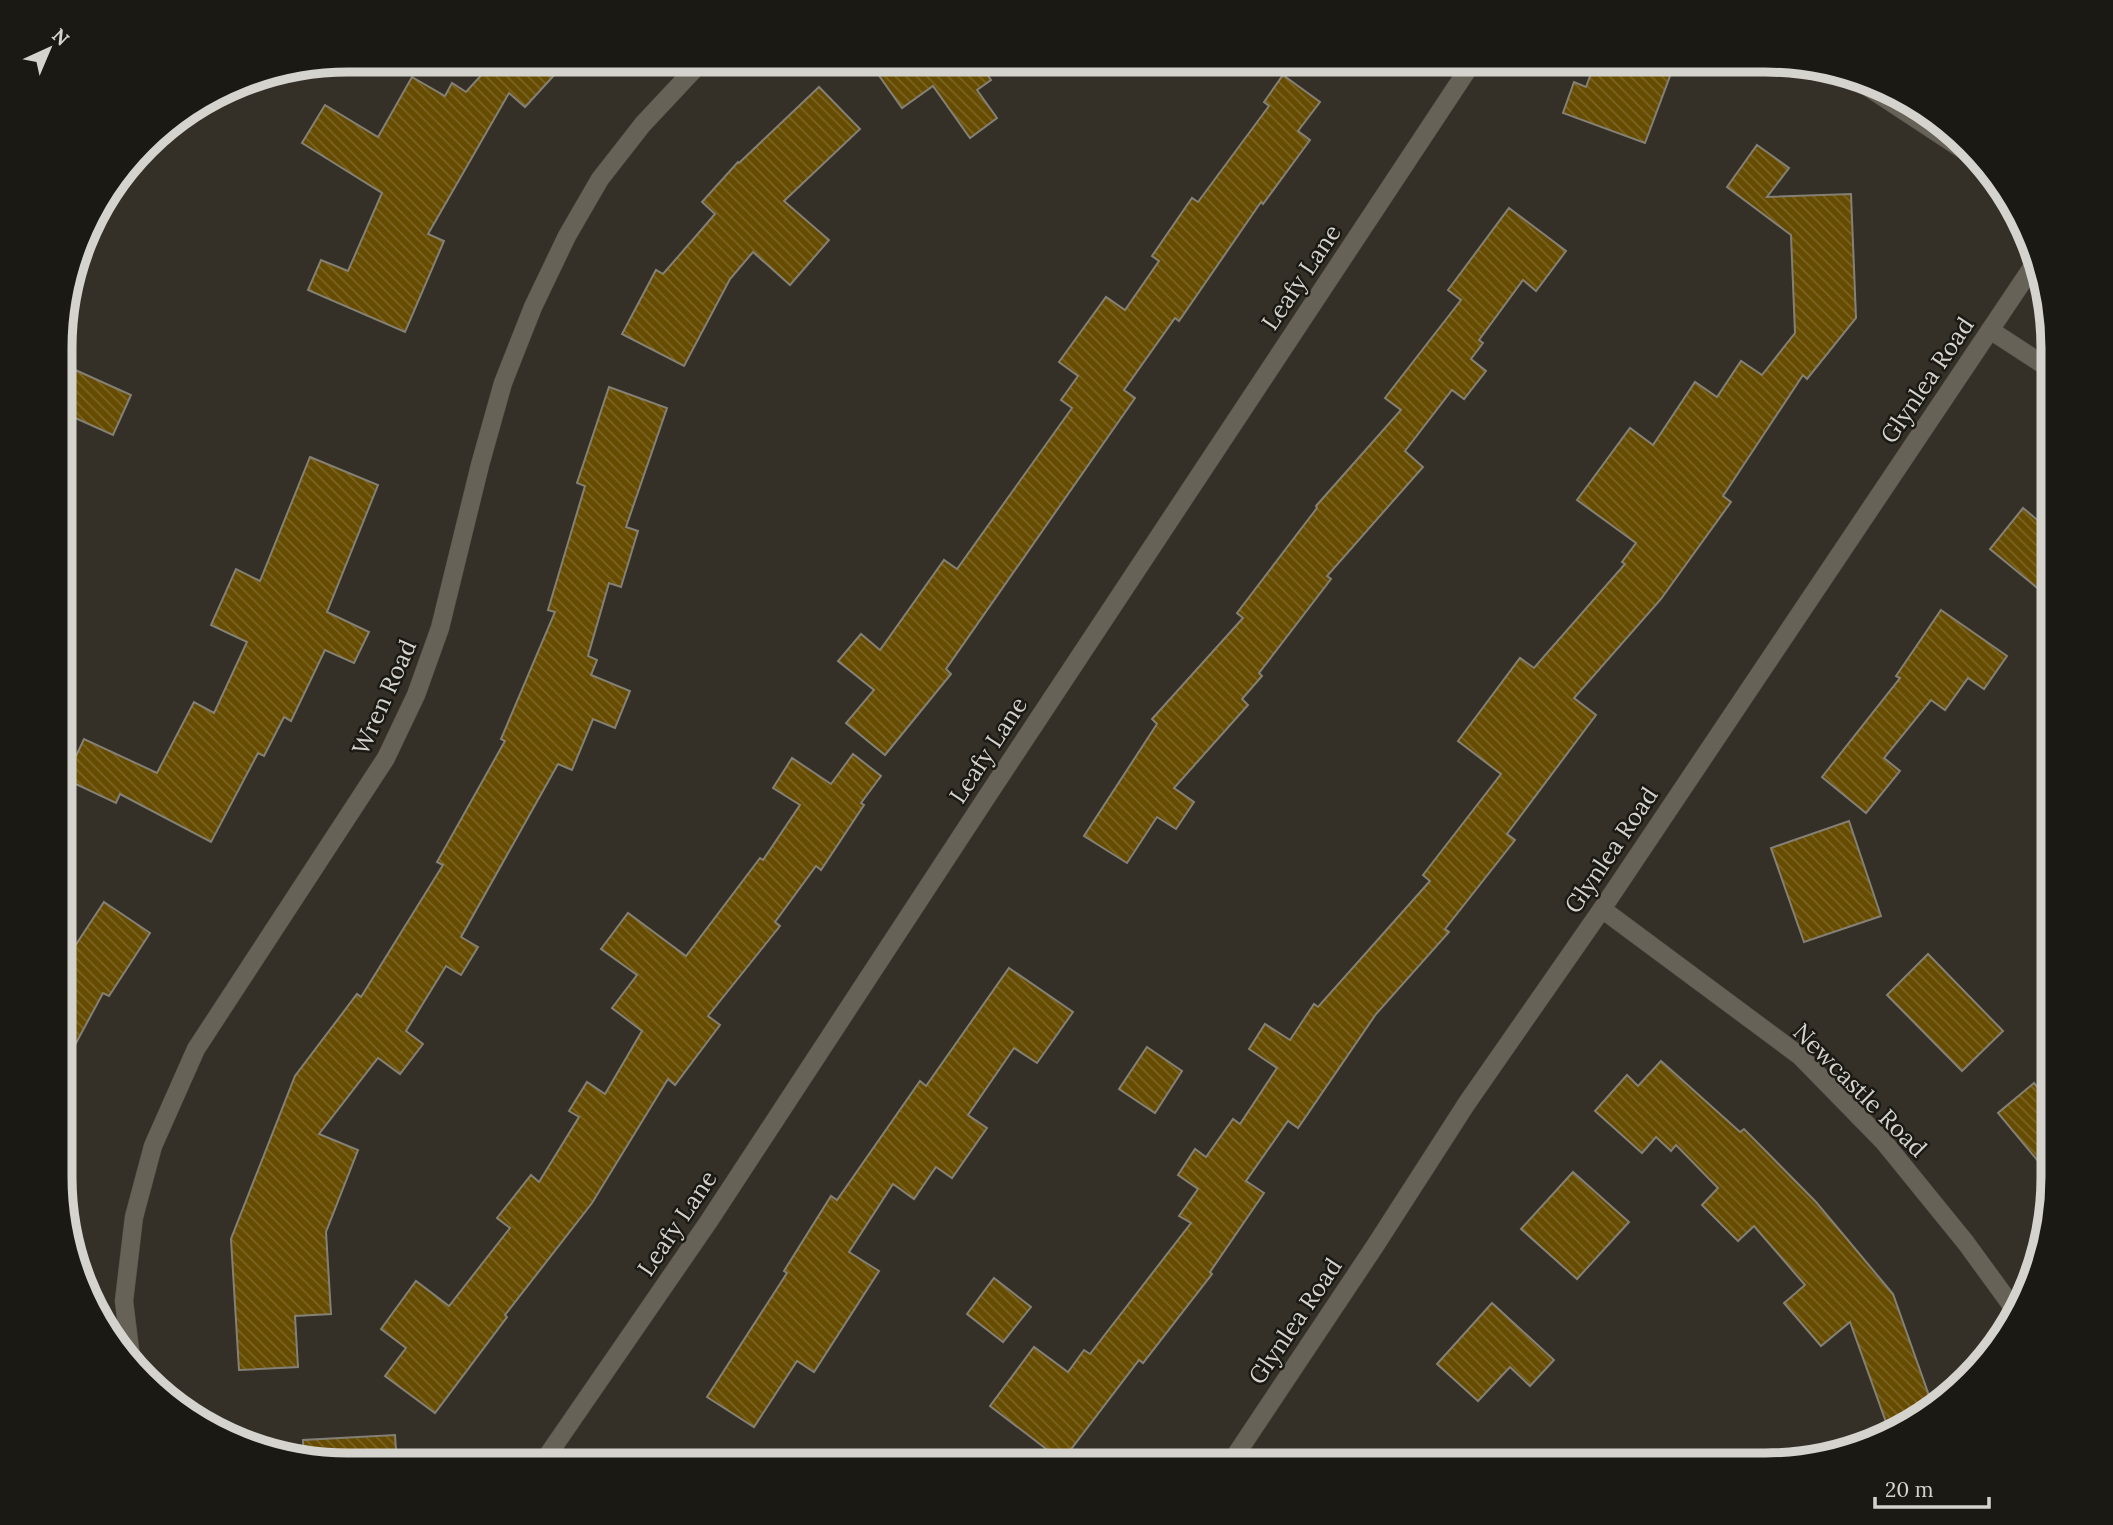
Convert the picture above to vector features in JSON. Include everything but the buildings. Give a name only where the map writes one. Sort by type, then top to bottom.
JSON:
[{"type":"street","name":"Wren Road","points":[[129,1346],[124,1301],[134,1217],[153,1146],[196,1049],[386,758],[416,695],[440,628],[503,383],[533,307],[567,236],[600,179],[643,124],[692,72]]},
{"type":"street","name":"Leafy Lane","points":[[549,1453],[709,1221],[993,786],[1466,72]]},
{"type":"street","points":[[1890,102],[1941,135]]},
{"type":"street","name":"Glynlea Road","points":[[1236,1453],[1467,1103],[1602,909],[2030,270]]},
{"type":"street","points":[[1990,330],[2041,363]]},
{"type":"street","name":"Newcastle Road","points":[[1602,909],[1800,1056],[1884,1142],[1966,1243],[2010,1304]]}]
